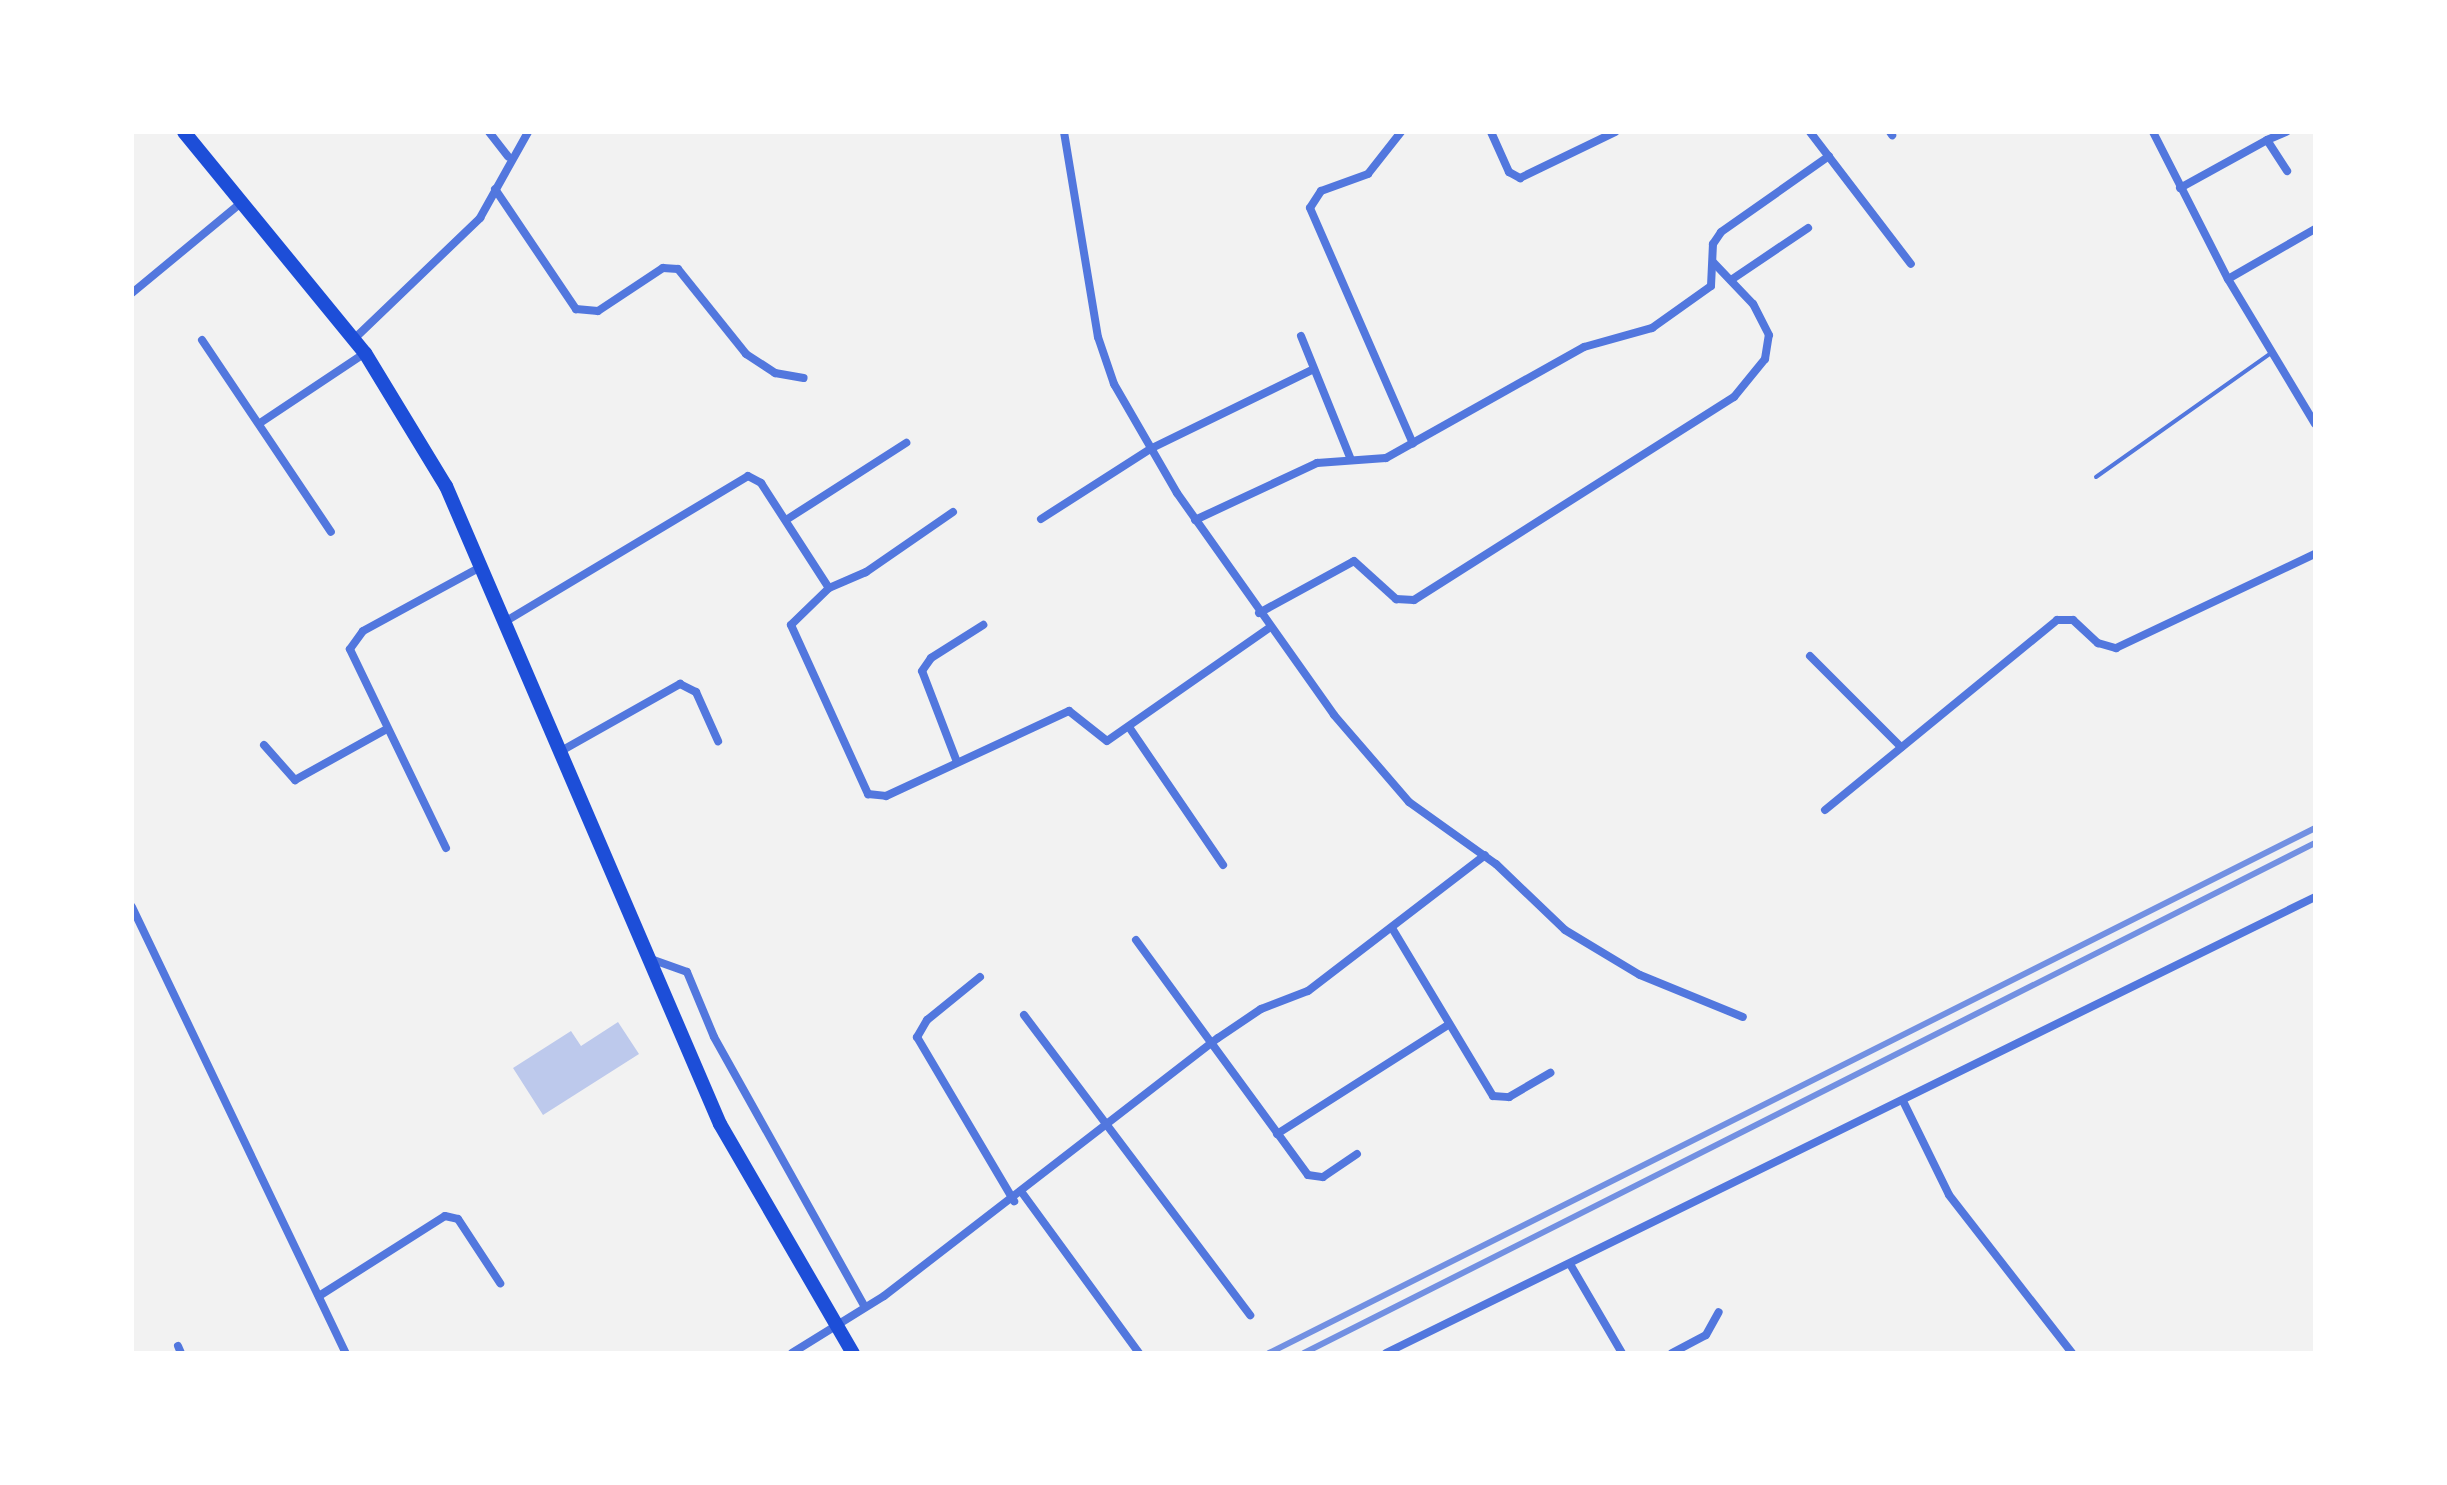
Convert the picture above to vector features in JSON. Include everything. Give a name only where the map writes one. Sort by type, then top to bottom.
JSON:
[{"type":"highway","points":[[184,132],[365,353],[413,426],[484,564],[647,958],[720,1124],[853,1353]]},
{"type":"street","points":[[489,132],[508,156]]},
{"type":"street","points":[[354,339],[480,218],[508,156],[528,132]]},
{"type":"street","points":[[1064,132],[1098,337],[1150,449],[1269,628],[1388,780],[1485,855],[1596,951],[1743,1017]]},
{"type":"street","points":[[1401,132],[1368,174],[1321,191],[1310,208],[1413,444]]},
{"type":"street","points":[[1491,132],[1509,172],[1520,178],[1615,132]]},
{"type":"street","points":[[1810,132],[1911,264]]},
{"type":"street","points":[[2153,132],[2228,279],[2315,424]]},
{"type":"street","points":[[2180,188],[2286,132]]},
{"type":"street","points":[[2267,140],[2287,171]]},
{"type":"street","points":[[1195,520],[1276,479],[1350,457],[1373,462],[1413,444],[1584,347],[1652,328],[1704,296],[1721,232],[1829,156]]},
{"type":"street","points":[[495,189],[576,309],[598,311],[663,268],[678,269],[746,354],[775,373],[804,378]]},
{"type":"street","points":[[132,293],[243,202]]},
{"type":"street","points":[[1731,280],[1808,228]]},
{"type":"street","points":[[2228,279],[2315,229]]},
{"type":"street","points":[[1259,613],[1354,561],[1396,599],[1414,600],[1734,397],[1770,348],[1765,324],[1714,263]]},
{"type":"street","points":[[1301,336],[1350,457]]},
{"type":"street","points":[[202,340],[331,532]]},
{"type":"street","points":[[260,423],[365,353]]},
{"type":"street","points":[[1041,519],[1150,449],[1314,369]]},
{"type":"street","points":[[786,520],[906,443]]},
{"type":"street","points":[[506,621],[748,476],[761,483],[829,588]]},
{"type":"street","points":[[953,512],[866,572],[829,588],[794,619],[792,632],[860,786],[886,796],[1069,711],[1101,742],[1129,727],[1269,628]]},
{"type":"street","points":[[1825,810],[2057,620],[2073,620],[2116,648],[2315,554]]},
{"type":"street","points":[[446,848],[353,661],[354,640],[484,564]]},
{"type":"street","points":[[957,762],[922,671],[931,658],[983,625]]},
{"type":"street","points":[[1810,656],[1901,747]]},
{"type":"street","points":[[561,751],[680,684],[696,692],[718,741]]},
{"type":"street","points":[[1129,727],[1223,865]]},
{"type":"street","points":[[264,745],[295,780],[387,729]]},
{"type":"street","points":[[792,1353],[865,1307],[1014,1201],[1209,1045],[1261,1009],[1308,991],[1485,855]]},
{"type":"street","points":[[1386,1353],[1570,1264],[1768,1160],[1904,1103],[2315,897]]},
{"type":"street","points":[[133,910],[346,1353]]},
{"type":"street","points":[[1392,928],[1493,1096],[1509,1097],[1550,1073]]},
{"type":"street","points":[[1136,940],[1209,1045],[1315,1178],[1357,1154]]},
{"type":"street","points":[[647,958],[687,972],[714,1037],[865,1307]]},
{"type":"street","points":[[980,977],[927,1020],[917,1037],[1014,1201]]},
{"type":"street","points":[[1024,1015],[1250,1315]]},
{"type":"street","points":[[1277,1134],[1448,1025]]},
{"type":"street","points":[[1904,1103],[1949,1195],[2072,1353]]},
{"type":"street","points":[[1023,1194],[1139,1353]]},
{"type":"street","points":[[319,1296],[445,1216],[458,1219],[500,1283]]},
{"type":"street","points":[[1570,1264],[1622,1353]]},
{"type":"street","points":[[1672,1353],[1706,1335],[1719,1312]]},
{"type":"lane","points":[[2096,477],[2271,353]]},
{"type":"building","points":[[618,1022],[639,1054],[543,1115],[513,1068],[571,1031],[581,1046]]},
{"type":"railway","points":[[1269,1353],[2315,828]]},
{"type":"railway","points":[[1304,1353],[2315,843]]}]
